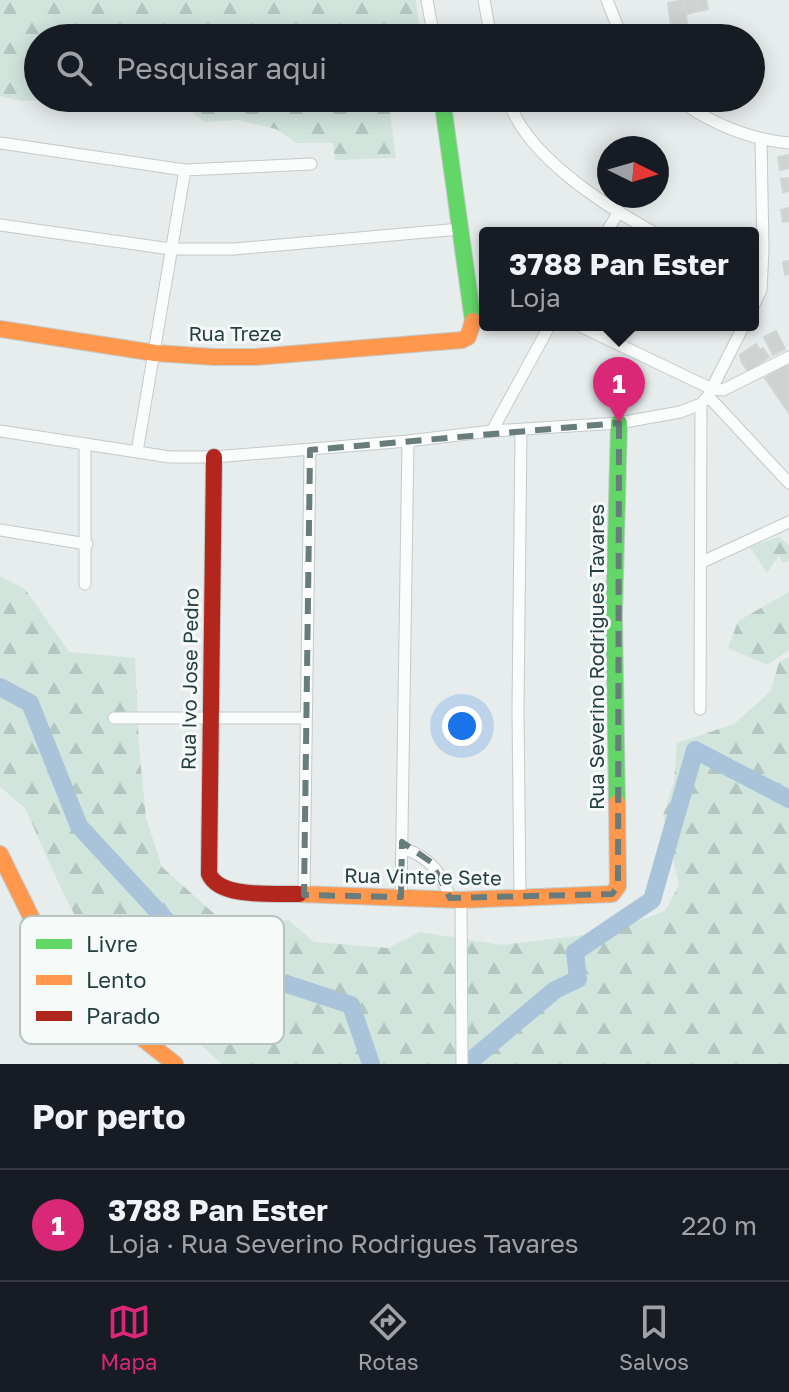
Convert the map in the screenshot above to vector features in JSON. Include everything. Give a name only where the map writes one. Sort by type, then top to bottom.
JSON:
[{"type":"street","points":[[427,0],[431,24]]},
{"type":"street","points":[[484,0],[488,24]]},
{"type":"street","points":[[609,0],[617,24]]},
{"type":"street","points":[[0,225],[171,249],[234,249],[460,229],[444,112]]},
{"type":"street","points":[[514,112],[534,146],[618,213],[644,227]]},
{"type":"street","points":[[695,112],[761,140],[789,143]]},
{"type":"street","points":[[759,264],[764,204],[761,140]]},
{"type":"street","points":[[0,143],[185,170],[311,164]]},
{"type":"street","points":[[137,452],[185,170]]},
{"type":"street","points":[[610,227],[618,213]]},
{"type":"street","name":"Rua Treze","points":[[0,329],[155,353],[255,357],[462,340],[471,335],[474,325],[460,229]]},
{"type":"street","points":[[492,431],[547,331]]},
{"type":"street","points":[[589,331],[707,397],[789,483]]},
{"type":"street","points":[[700,709],[707,397],[741,331]]},
{"type":"street","points":[[0,431],[137,452],[214,457],[492,431],[619,423],[680,412],[789,357]]},
{"type":"street","name":"Rua Severino Rodrigues Tavares","points":[[616,891],[614,616],[619,423]]},
{"type":"street","points":[[520,897],[518,695],[521,430]]},
{"type":"street","points":[[401,897],[408,441]]},
{"type":"street","points":[[85,444],[85,584]]},
{"type":"street","points":[[304,895],[310,450]]},
{"type":"street","name":"Rua Ivo Jose Pedro","points":[[214,457],[209,874],[213,883],[228,891]]},
{"type":"street","points":[[702,562],[789,522]]},
{"type":"street","points":[[0,530],[87,544]]},
{"type":"street","points":[[114,718],[305,718]]},
{"type":"street","points":[[402,848],[431,862],[456,899],[462,1064]]},
{"type":"street","points":[[0,854],[31,916]]},
{"type":"street","name":"Rua Vinte e Sete","points":[[228,891],[456,899],[612,894],[616,891]]},
{"type":"street","points":[[150,1044],[175,1064]]},
{"type":"highlighted area","points":[[619,423],[618,886],[612,894],[450,898],[431,862],[402,842],[401,897],[304,895],[310,450]]},
{"type":"green space","points":[[0,0],[416,0],[419,24],[24,24],[24,101],[0,96]]},
{"type":"green space","points":[[192,112],[390,112],[396,158],[335,160],[333,143],[297,143],[276,129],[238,120],[204,122]]},
{"type":"green space","points":[[779,537],[789,545],[789,561],[782,563],[779,555],[767,573],[750,547]]},
{"type":"green space","points":[[0,576],[25,589],[69,652],[135,658],[146,818],[162,867],[217,916],[75,916],[25,808],[0,787]]},
{"type":"green space","points":[[789,592],[789,650],[767,665],[728,648],[738,621]]},
{"type":"green space","points":[[789,657],[789,1064],[222,1064],[200,1044],[284,1044],[284,921],[288,920],[314,942],[388,948],[420,932],[502,945],[609,932],[665,911],[679,885],[663,815],[674,782],[677,743],[734,724],[771,691],[779,662]]},
{"type":"building","points":[[684,0],[687,23],[671,24],[668,3]]},
{"type":"building","points":[[684,0],[696,0],[698,11],[687,14]]},
{"type":"building","points":[[696,0],[706,0],[708,9],[698,11]]},
{"type":"building","points":[[789,155],[789,168],[780,170],[778,157]]},
{"type":"building","points":[[789,178],[789,191],[783,192],[781,179]]},
{"type":"building","points":[[789,208],[789,221],[783,222],[781,210]]},
{"type":"building","points":[[789,261],[789,274],[785,275],[783,262]]},
{"type":"building","points":[[776,331],[785,349],[773,355],[764,337]]},
{"type":"building","points":[[756,344],[760,350],[742,362],[740,355]]},
{"type":"building","points":[[763,348],[769,357],[748,371],[742,362]]},
{"type":"building","points":[[789,364],[789,413],[765,378]]},
{"type":"waterway","points":[[0,687],[30,703],[79,826],[162,916]]},
{"type":"waterway","points":[[467,1064],[555,990],[578,979],[575,952],[652,900],[695,750],[789,799]]},
{"type":"waterway","points":[[284,983],[351,1005],[371,1064]]},
{"type":"traffic: fast","points":[[444,112],[473,321]]},
{"type":"traffic: fast","points":[[617,803],[614,616],[619,423]]},
{"type":"traffic: slow","points":[[0,329],[155,353],[255,357],[462,340],[468,337],[473,321]]},
{"type":"traffic: slow","points":[[299,894],[461,900],[612,894],[618,886],[617,803]]},
{"type":"traffic: slow","points":[[0,854],[31,916]]},
{"type":"traffic: slow","points":[[150,1044],[175,1064]]},
{"type":"traffic: jam","points":[[214,457],[209,874],[224,888],[236,891],[299,894]]},
{"type":"place","name":"3788 Pan Ester","points":[[619,423]]}]
